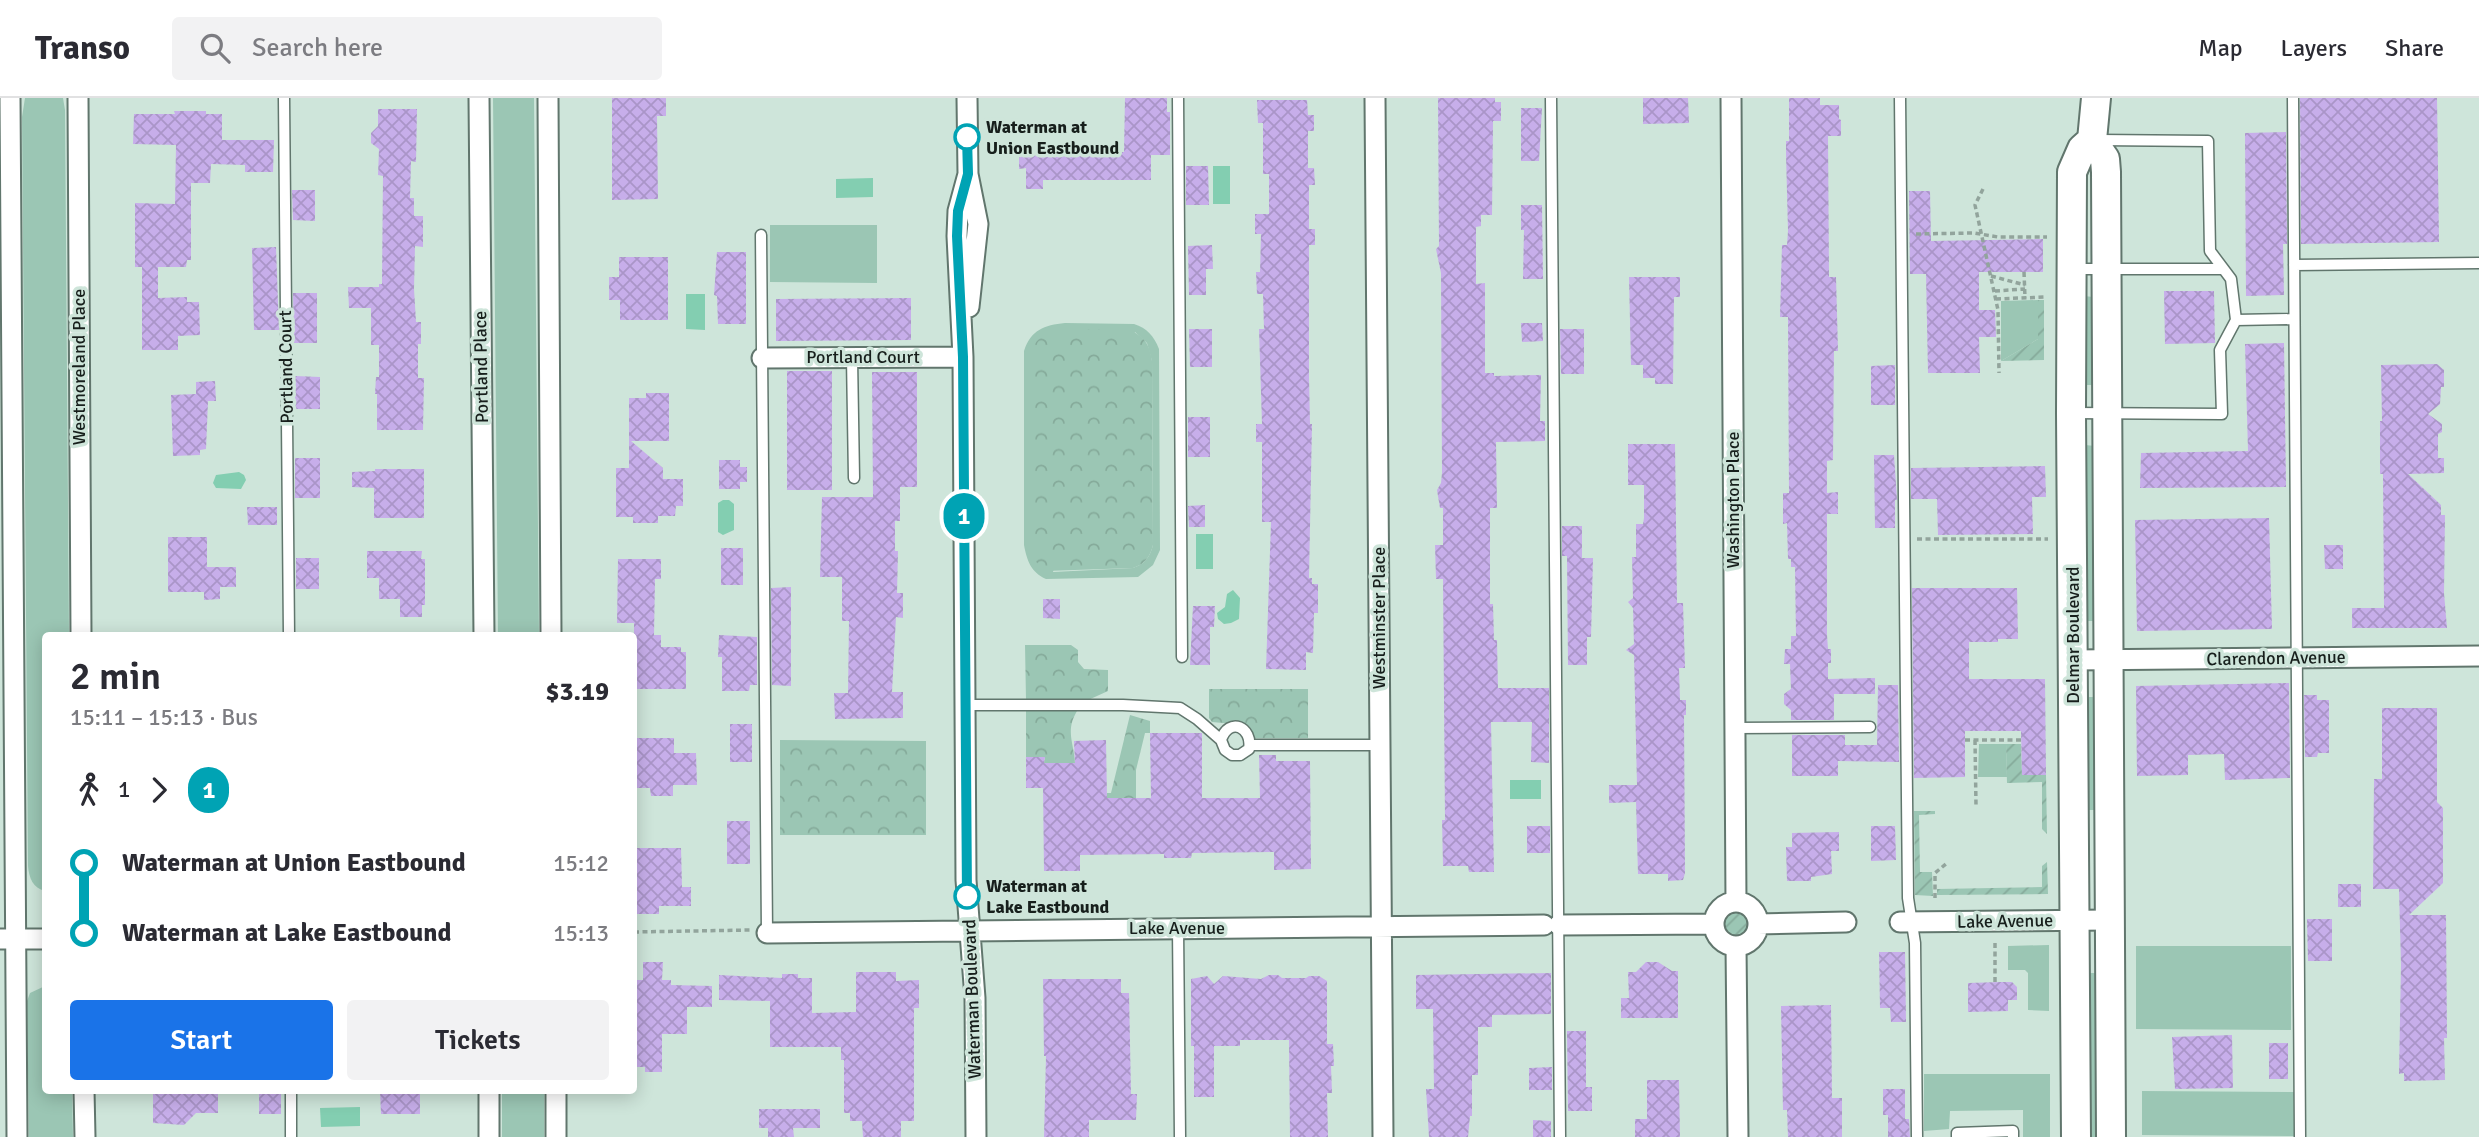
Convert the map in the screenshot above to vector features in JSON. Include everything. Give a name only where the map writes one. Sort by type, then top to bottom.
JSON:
[{"type":"main road","name":"Delmar Boulevard","points":[[2096,98],[2092,139],[2105,159],[2111,1137]]},
{"type":"main road","name":"Delmar Boulevard","points":[[2076,1137],[2071,269],[2073,172],[2075,160],[2092,139]]},
{"type":"street","points":[[10,98],[8,939],[17,1137]]},
{"type":"street","name":"Westmoreland Place","points":[[78,98],[81,632]]},
{"type":"street","name":"Portland Place","points":[[479,98],[484,632]]},
{"type":"street","points":[[548,98],[551,632]]},
{"type":"street","name":"Waterman Boulevard","points":[[967,98],[968,174],[957,223],[963,357],[967,880],[975,998],[975,1137]]},
{"type":"street","name":"Westminster Place","points":[[1375,98],[1383,1137]]},
{"type":"street","name":"Washington Place","points":[[1731,98],[1735,902]]},
{"type":"street","name":"Portland Court","points":[[762,358],[963,357]]},
{"type":"street","name":"Clarendon Avenue","points":[[2073,660],[2479,656]]},
{"type":"street","points":[[1735,902],[1748,906],[1757,917],[1758,923],[1754,937],[1737,946],[1723,942],[1718,937],[1714,924],[1718,911],[1735,902]]},
{"type":"street","name":"Lake Avenue","points":[[1906,922],[2110,920]]},
{"type":"street","points":[[1758,923],[1846,922]]},
{"type":"street","name":"Lake Avenue","points":[[761,932],[1714,924]]},
{"type":"street","points":[[8,939],[42,939]]},
{"type":"street","points":[[1737,946],[1738,1137]]},
{"type":"street","points":[[84,1094],[85,1137]]},
{"type":"street","points":[[489,1094],[489,1137]]},
{"type":"street","points":[[556,1094],[556,1137]]},
{"type":"lane","name":"Portland Court","points":[[284,98],[289,632]]},
{"type":"lane","points":[[1178,98],[1182,657]]},
{"type":"lane","points":[[1551,98],[1552,925],[1560,1137]]},
{"type":"lane","points":[[1900,98],[1908,898],[1906,922],[1915,943],[1917,1137]]},
{"type":"lane","points":[[2293,98],[2300,1137]]},
{"type":"lane","points":[[2071,413],[2222,414],[2220,350],[2236,320],[2231,279],[2210,251],[2208,141],[2092,139]]},
{"type":"lane","points":[[761,235],[761,932]]},
{"type":"lane","points":[[2294,265],[2479,263]]},
{"type":"lane","points":[[2071,269],[2223,269]]},
{"type":"lane","points":[[2236,320],[2294,319]]},
{"type":"lane","points":[[852,358],[854,478]]},
{"type":"lane","points":[[966,705],[1123,705],[1180,708],[1221,740],[1225,750],[1232,755],[1240,755],[1249,749],[1250,745],[1247,732],[1240,727],[1227,729],[1221,740]]},
{"type":"lane","points":[[1734,728],[1870,727]]},
{"type":"lane","points":[[1250,745],[1380,745]]},
{"type":"lane","points":[[1178,928],[1180,1137]]},
{"type":"lane","points":[[291,1094],[291,1137]]},
{"type":"lane","points":[[1957,1137],[1957,1133],[2013,1131],[2013,1137]]},
{"type":"path","points":[[1983,189],[1975,205],[1998,310],[1999,373]]},
{"type":"path","points":[[1915,237],[1915,234],[1981,234],[1998,237],[2047,237]]},
{"type":"path","points":[[2024,272],[2025,298]]},
{"type":"path","points":[[1991,276],[2025,287]]},
{"type":"path","points":[[1994,292],[2025,287]]},
{"type":"path","points":[[1996,299],[2046,297]]},
{"type":"path","points":[[1904,540],[2048,539]]},
{"type":"path","points":[[1965,740],[2021,740]]},
{"type":"path","points":[[1975,740],[1976,806]]},
{"type":"path","points":[[1935,898],[1935,873],[1947,863]]},
{"type":"path","points":[[637,932],[761,932]]},
{"type":"path","points":[[1995,943],[1996,982]]},
{"type":"green space","points":[[25,98],[63,98],[69,632],[42,632],[42,890],[32,882],[28,866],[22,117]]},
{"type":"green space","points":[[493,98],[534,98],[539,632],[498,632]]},
{"type":"green space","points":[[770,225],[877,225],[877,283],[770,282]]},
{"type":"green space","points":[[2083,296],[2094,297],[2094,385],[2084,385]]},
{"type":"green space","points":[[2038,300],[2038,339],[2001,361],[2001,301]]},
{"type":"green space","points":[[2038,300],[2044,300],[2044,360],[2001,361],[2038,339]]},
{"type":"green space","points":[[1057,324],[1134,324],[1150,333],[1159,349],[1160,550],[1153,565],[1138,577],[1046,579],[1033,569],[1027,556],[1024,545],[1024,351],[1035,333]],"holes":[[[1135,332],[1147,343],[1152,361],[1153,545],[1150,553],[1144,562],[1133,568],[1053,572]]]},
{"type":"green space","points":[[1128,330],[1145,341],[1152,361],[1152,549],[1144,562],[1133,568],[1046,571],[1034,560],[1031,546],[1033,348],[1039,339],[1056,331]]},
{"type":"green space","points":[[2085,445],[2095,446],[2097,621],[2086,621]]},
{"type":"green space","points":[[1025,645],[1071,645],[1078,650],[1078,662],[1084,669],[1108,670],[1108,691],[1086,701],[1026,700]]},
{"type":"green space","points":[[1209,689],[1308,689],[1308,738],[1253,738],[1252,732],[1245,725],[1212,722],[1209,718]]},
{"type":"green space","points":[[2087,697],[2097,697],[2098,810],[2087,810]]},
{"type":"green space","points":[[1026,711],[1077,711],[1071,725],[1075,763],[1044,763],[1045,758],[1026,757]]},
{"type":"green space","points":[[1130,715],[1150,721],[1150,733],[1145,733],[1136,770],[1136,798],[1107,798],[1107,793],[1111,793]]},
{"type":"green space","points":[[780,740],[926,741],[926,835],[780,835]]},
{"type":"green space","points":[[1979,744],[2006,744],[2007,777],[1978,777]]},
{"type":"green space","points":[[2006,744],[2021,744],[2022,775],[2046,775],[2047,834],[2042,829],[2042,782],[2007,783]]},
{"type":"green space","points":[[1914,811],[1935,811],[1935,814],[1919,815],[1920,872],[1932,872],[1933,896],[1915,895]]},
{"type":"green space","points":[[2047,862],[2048,894],[1937,895],[1937,889],[2042,887],[2042,866]]},
{"type":"green space","points":[[1736,911],[1745,915],[1749,924],[1745,933],[1736,937],[1727,933],[1723,924],[1727,915]]},
{"type":"green space","points":[[2049,945],[2049,1011],[2028,1010],[2028,973],[2025,970],[2008,970],[2008,946]]},
{"type":"green space","points":[[2136,946],[2291,946],[2291,1030],[2136,1029]]},
{"type":"green space","points":[[2088,973],[2099,973],[2100,1137],[2090,1137]]},
{"type":"green space","points":[[42,987],[42,1094],[72,1094],[73,1137],[29,1137],[27,1001],[30,993]]},
{"type":"green space","points":[[1924,1074],[2050,1074],[2050,1137],[2023,1137],[2023,1110],[1950,1111],[1949,1129],[1924,1131]]},
{"type":"green space","points":[[2142,1091],[2295,1092],[2295,1136],[2142,1135]]},
{"type":"green space","points":[[502,1094],[544,1094],[544,1137],[502,1137]]},
{"type":"shaded area","points":[[1213,166],[1230,166],[1230,204],[1213,204]]},
{"type":"shaded area","points":[[873,178],[873,197],[836,198],[836,179]]},
{"type":"shaded area","points":[[686,294],[705,294],[705,330],[686,329]]},
{"type":"shaded area","points":[[239,472],[246,480],[241,489],[216,488],[213,483],[216,475]]},
{"type":"shaded area","points":[[723,500],[734,504],[734,530],[723,535],[718,532],[718,503]]},
{"type":"shaded area","points":[[1196,534],[1213,534],[1213,569],[1196,569]]},
{"type":"shaded area","points":[[1233,590],[1240,598],[1239,619],[1224,624],[1218,619],[1217,613],[1225,607],[1227,594]]},
{"type":"shaded area","points":[[1510,780],[1541,780],[1541,799],[1510,799]]},
{"type":"shaded area","points":[[360,1107],[360,1126],[321,1127],[320,1108]]},
{"type":"building","points":[[612,98],[666,98],[666,116],[657,116],[658,199],[612,200]]},
{"type":"building","points":[[1125,98],[1167,98],[1167,112],[1170,112],[1170,155],[1151,155],[1151,180],[1043,180],[1043,189],[1026,189],[1026,168],[1019,169],[1019,152],[1124,152]]},
{"type":"building","points":[[1438,98],[1495,98],[1495,102],[1501,102],[1501,121],[1493,121],[1492,215],[1481,215],[1481,226],[1476,227],[1476,284],[1485,283],[1485,373],[1494,373],[1494,376],[1541,375],[1540,421],[1545,421],[1545,441],[1496,442],[1497,508],[1490,508],[1490,604],[1493,604],[1494,640],[1497,640],[1498,688],[1549,688],[1549,763],[1531,762],[1532,722],[1491,722],[1494,872],[1469,872],[1468,866],[1443,866],[1443,579],[1436,579],[1435,545],[1443,545],[1443,508],[1440,508],[1437,490],[1442,473],[1441,273],[1436,249],[1439,246]]},
{"type":"building","points":[[1643,98],[1688,98],[1689,123],[1643,124]]},
{"type":"building","points":[[1789,98],[1820,98],[1820,105],[1839,105],[1841,120],[1841,136],[1828,136],[1829,277],[1836,277],[1838,351],[1834,351],[1833,460],[1827,461],[1827,493],[1838,492],[1838,514],[1827,514],[1827,635],[1828,649],[1831,649],[1828,679],[1875,678],[1875,694],[1834,694],[1834,720],[1791,720],[1791,710],[1784,704],[1784,694],[1791,689],[1790,664],[1784,664],[1785,649],[1791,649],[1791,636],[1796,636],[1795,567],[1791,567],[1791,559],[1788,559],[1787,523],[1783,524],[1783,493],[1789,493],[1788,317],[1780,317],[1782,245],[1787,245],[1788,231],[1786,141],[1789,141]]},
{"type":"building","points":[[2300,98],[2437,98],[2439,242],[2301,244]]},
{"type":"building","points":[[1257,100],[1307,100],[1308,115],[1314,115],[1314,131],[1308,131],[1308,168],[1314,168],[1315,185],[1309,185],[1309,229],[1315,229],[1315,245],[1309,245],[1309,377],[1312,424],[1309,578],[1312,578],[1312,584],[1318,584],[1318,613],[1314,613],[1313,653],[1306,652],[1306,670],[1266,669],[1271,522],[1262,522],[1262,442],[1256,442],[1256,424],[1262,424],[1259,329],[1264,329],[1263,294],[1257,294],[1256,272],[1260,272],[1261,234],[1255,234],[1255,214],[1269,214],[1269,174],[1263,174],[1263,123],[1258,123]]},
{"type":"building","points":[[1521,108],[1542,108],[1539,161],[1521,161]]},
{"type":"building","points":[[378,109],[417,109],[416,162],[411,161],[410,198],[414,198],[414,216],[423,216],[423,247],[415,246],[414,289],[416,322],[421,322],[418,378],[424,378],[423,430],[377,430],[375,394],[376,377],[379,377],[379,345],[371,345],[371,308],[349,308],[348,287],[379,287],[379,284],[382,284],[383,176],[378,175],[379,149],[371,143],[371,133],[378,126]]},
{"type":"building","points":[[174,111],[222,114],[222,140],[274,140],[273,172],[245,172],[245,165],[211,164],[210,183],[191,183],[191,260],[187,260],[186,267],[158,267],[158,298],[187,297],[187,302],[199,302],[200,335],[178,336],[178,350],[142,350],[142,267],[135,267],[135,203],[175,204],[176,145],[133,144],[134,114],[175,114]]},
{"type":"building","points":[[2286,132],[2287,244],[2283,244],[2284,295],[2246,296],[2245,133]]},
{"type":"building","points":[[1186,166],[1208,166],[1209,205],[1186,205]]},
{"type":"building","points":[[292,190],[315,190],[315,221],[293,220]]},
{"type":"building","points":[[1909,191],[1930,191],[1931,241],[2043,239],[2043,272],[1979,272],[1979,310],[1995,310],[1996,337],[1979,337],[1980,373],[1928,373],[1926,274],[1910,274]]},
{"type":"building","points":[[1521,205],[1542,205],[1543,279],[1523,279],[1524,230],[1521,230]]},
{"type":"building","points":[[1212,245],[1213,269],[1206,269],[1206,295],[1189,295],[1188,246]]},
{"type":"building","points":[[276,247],[279,330],[254,330],[252,248]]},
{"type":"building","points":[[717,252],[746,252],[746,324],[718,324],[717,296],[714,295]]},
{"type":"building","points":[[619,257],[668,257],[668,320],[620,320],[620,300],[609,300],[609,277],[619,277]]},
{"type":"building","points":[[1629,277],[1680,277],[1680,297],[1674,297],[1673,384],[1655,384],[1655,378],[1643,378],[1643,365],[1631,365]]},
{"type":"building","points":[[2164,291],[2214,291],[2215,343],[2165,344]]},
{"type":"building","points":[[293,293],[317,293],[317,343],[294,343]]},
{"type":"building","points":[[911,298],[911,340],[776,341],[776,299]]},
{"type":"building","points":[[1521,323],[1542,323],[1543,341],[1522,342]]},
{"type":"building","points":[[1189,329],[1212,329],[1212,367],[1190,367]]},
{"type":"building","points":[[1560,329],[1584,329],[1584,374],[1561,374]]},
{"type":"building","points":[[2284,343],[2286,487],[2140,488],[2141,453],[2248,451],[2245,344]]},
{"type":"building","points":[[2437,364],[2444,370],[2444,387],[2441,387],[2440,404],[2428,414],[2442,424],[2442,432],[2438,434],[2438,458],[2444,458],[2444,473],[2408,474],[2441,505],[2441,515],[2445,515],[2444,593],[2447,628],[2352,628],[2352,608],[2384,608],[2383,474],[2380,474],[2381,365]]},
{"type":"building","points":[[1895,365],[1895,405],[1871,405],[1871,366]]},
{"type":"building","points":[[787,371],[832,371],[832,490],[787,490]]},
{"type":"building","points":[[872,372],[917,372],[917,487],[900,487],[900,521],[895,521],[895,551],[898,551],[897,593],[903,593],[903,618],[896,617],[892,692],[903,692],[903,718],[835,719],[834,693],[848,693],[849,621],[842,621],[842,577],[820,577],[822,497],[873,497]]},
{"type":"building","points":[[295,376],[320,377],[320,409],[295,409]]},
{"type":"building","points":[[215,381],[216,401],[208,401],[206,449],[200,450],[200,455],[173,456],[171,395],[196,394],[196,382]]},
{"type":"building","points":[[646,393],[669,393],[669,441],[631,441],[663,468],[663,479],[683,479],[683,506],[676,506],[675,516],[658,516],[658,523],[633,523],[633,517],[616,517],[616,468],[629,468],[629,398],[646,398]]},
{"type":"building","points":[[1188,417],[1210,417],[1210,457],[1188,457]]},
{"type":"building","points":[[1628,444],[1675,444],[1677,603],[1683,603],[1685,668],[1679,668],[1680,700],[1686,700],[1683,880],[1668,881],[1668,874],[1638,874],[1636,802],[1609,803],[1609,785],[1637,785],[1634,655],[1626,650],[1634,644],[1633,608],[1628,602],[1633,598],[1632,557],[1636,557],[1636,524],[1643,524],[1644,518],[1644,485],[1628,485]]},
{"type":"building","points":[[1874,455],[1894,455],[1897,500],[1895,528],[1875,528]]},
{"type":"building","points":[[295,458],[320,458],[320,498],[295,498]]},
{"type":"building","points":[[719,460],[740,460],[740,467],[747,467],[747,482],[740,482],[740,489],[719,489]]},
{"type":"building","points":[[2045,466],[2046,497],[2032,497],[2033,534],[1938,535],[1937,499],[1911,499],[1911,468]]},
{"type":"building","points":[[424,469],[424,518],[374,518],[374,488],[352,487],[352,472]]},
{"type":"building","points":[[1205,505],[1205,527],[1189,527],[1188,506]]},
{"type":"building","points":[[247,507],[277,507],[277,525],[248,525]]},
{"type":"building","points":[[2269,518],[2272,629],[2137,631],[2135,520]]},
{"type":"building","points":[[1562,526],[1582,526],[1582,558],[1593,558],[1591,637],[1587,637],[1587,665],[1568,665],[1567,556],[1562,556]]},
{"type":"building","points":[[168,537],[207,537],[207,567],[236,567],[236,587],[220,587],[220,599],[204,600],[204,592],[168,592]]},
{"type":"building","points":[[2324,545],[2343,545],[2343,569],[2325,569]]},
{"type":"building","points":[[721,548],[743,548],[743,585],[721,585]]},
{"type":"building","points":[[367,551],[422,551],[421,559],[425,559],[425,605],[422,605],[422,617],[400,617],[400,599],[379,599],[379,578],[367,578]]},
{"type":"building","points":[[296,558],[319,558],[319,589],[296,589]]},
{"type":"building","points":[[618,559],[661,559],[661,579],[655,579],[654,635],[661,635],[661,647],[681,647],[681,652],[686,652],[686,689],[637,689],[637,632],[634,632],[634,623],[617,623]]},
{"type":"building","points":[[791,587],[791,686],[772,685],[771,588]]},
{"type":"building","points":[[1912,588],[2017,588],[2018,639],[1969,642],[1969,679],[2045,679],[2046,775],[2022,775],[2021,731],[1965,731],[1965,777],[1914,778]]},
{"type":"building","points":[[1043,599],[1060,599],[1060,619],[1043,618]]},
{"type":"building","points":[[1193,606],[1215,606],[1214,627],[1210,627],[1210,665],[1190,665]]},
{"type":"building","points":[[719,635],[757,637],[757,685],[750,685],[749,691],[722,691],[722,657],[718,657]]},
{"type":"building","points":[[2289,683],[2290,778],[2225,780],[2224,754],[2188,755],[2188,775],[2137,776],[2136,686]]},
{"type":"building","points":[[1878,685],[1898,685],[1899,762],[1838,761],[1838,776],[1792,776],[1792,735],[1845,735],[1845,745],[1877,745]]},
{"type":"building","points":[[2304,695],[2317,695],[2317,700],[2329,700],[2329,753],[2318,753],[2317,757],[2305,757]]},
{"type":"building","points":[[2382,708],[2437,708],[2437,802],[2443,808],[2443,883],[2409,915],[2446,915],[2445,1080],[2404,1081],[2404,1073],[2399,1074],[2399,889],[2373,889],[2374,779],[2382,779]]},
{"type":"building","points":[[730,724],[752,724],[752,762],[730,762]]},
{"type":"building","points":[[1150,733],[1202,733],[1202,798],[1260,798],[1259,755],[1276,755],[1276,761],[1310,761],[1311,869],[1274,870],[1274,852],[1192,853],[1191,858],[1164,858],[1164,854],[1080,855],[1080,871],[1044,871],[1043,788],[1026,788],[1026,757],[1045,757],[1044,763],[1075,763],[1074,741],[1106,740],[1107,798],[1151,798]]},
{"type":"building","points":[[637,738],[674,738],[674,753],[696,753],[697,785],[673,785],[673,796],[651,796],[650,788],[637,788]]},
{"type":"building","points":[[727,821],[750,821],[750,864],[727,864]]},
{"type":"building","points":[[1527,826],[1550,826],[1550,853],[1527,853]]},
{"type":"building","points":[[1871,826],[1895,826],[1896,860],[1871,861]]},
{"type":"building","points":[[1839,832],[1839,851],[1831,851],[1832,874],[1811,877],[1811,881],[1787,881],[1786,847],[1792,847],[1792,833]]},
{"type":"building","points":[[637,848],[681,848],[682,887],[691,887],[691,906],[659,906],[659,914],[637,914]]},
{"type":"building","points":[[2338,884],[2361,884],[2361,907],[2338,907]]},
{"type":"building","points":[[2307,919],[2332,919],[2332,961],[2308,961]]},
{"type":"building","points":[[1879,952],[1905,952],[1906,1022],[1891,1022],[1890,1008],[1880,1008]]},
{"type":"building","points":[[643,962],[663,962],[662,980],[671,980],[671,985],[712,986],[712,1007],[687,1007],[687,1034],[662,1034],[662,1072],[645,1072],[645,1067],[637,1067],[637,980],[643,980]]},
{"type":"building","points":[[1646,962],[1658,962],[1672,971],[1678,971],[1678,1018],[1621,1018],[1621,998],[1629,998],[1628,972],[1636,972]]},
{"type":"building","points":[[856,972],[896,972],[896,981],[919,980],[919,1008],[914,1008],[914,1121],[901,1121],[901,1137],[863,1137],[862,1121],[850,1121],[850,1113],[844,1113],[844,1060],[841,1060],[841,1047],[770,1047],[770,1001],[719,1000],[719,975],[782,978],[782,974],[798,974],[798,978],[812,978],[812,1013],[856,1012]]},
{"type":"building","points":[[1551,973],[1551,1014],[1492,1015],[1492,1027],[1478,1027],[1478,1075],[1472,1075],[1472,1116],[1468,1137],[1429,1137],[1426,1089],[1434,1089],[1433,1009],[1416,1009],[1416,975]]},
{"type":"building","points":[[1269,975],[1282,978],[1319,976],[1327,981],[1327,1044],[1333,1044],[1334,1066],[1331,1066],[1332,1093],[1327,1093],[1328,1137],[1290,1137],[1289,1040],[1240,1040],[1240,1046],[1214,1046],[1214,1097],[1194,1097],[1191,979],[1207,976],[1214,984],[1223,976],[1261,979]]},
{"type":"building","points":[[1043,979],[1121,979],[1121,993],[1129,993],[1131,1094],[1137,1094],[1136,1120],[1089,1120],[1089,1137],[1044,1137],[1046,1056]]},
{"type":"building","points":[[2012,982],[2017,987],[2017,1000],[2008,1000],[2008,1011],[1968,1012],[1968,983]]},
{"type":"building","points":[[1831,1005],[1832,1098],[1842,1098],[1842,1137],[1788,1137],[1787,1110],[1783,1110],[1781,1006]]},
{"type":"building","points":[[1567,1031],[1586,1031],[1586,1087],[1592,1087],[1592,1111],[1568,1111]]},
{"type":"building","points":[[2232,1035],[2233,1088],[2175,1089],[2172,1037]]},
{"type":"building","points":[[2269,1043],[2288,1043],[2288,1079],[2269,1079]]},
{"type":"building","points":[[1552,1067],[1552,1090],[1529,1090],[1529,1068]]},
{"type":"building","points":[[1647,1080],[1679,1080],[1680,1137],[1635,1137],[1635,1119],[1647,1119]]},
{"type":"building","points":[[1883,1089],[1905,1089],[1905,1119],[1909,1119],[1910,1137],[1888,1137],[1888,1115],[1883,1115]]},
{"type":"building","points":[[153,1094],[218,1094],[218,1113],[196,1113],[184,1125],[153,1123]]},
{"type":"building","points":[[259,1094],[281,1094],[281,1114],[259,1114]]},
{"type":"building","points":[[380,1094],[420,1094],[420,1114],[381,1114]]},
{"type":"building","points":[[759,1109],[820,1109],[820,1128],[793,1128],[794,1137],[768,1137],[768,1128],[759,1128]]},
{"type":"building","points":[[1533,1120],[1551,1121],[1551,1137],[1533,1137]]},
{"type":"bus line","name":"1","points":[[967,137],[968,174],[957,223],[963,357],[967,896]]},
{"type":"place","name":"Waterman at Union Eastbound","points":[[967,137]]},
{"type":"place","name":"Waterman at Lake Eastbound","points":[[967,896]]}]
